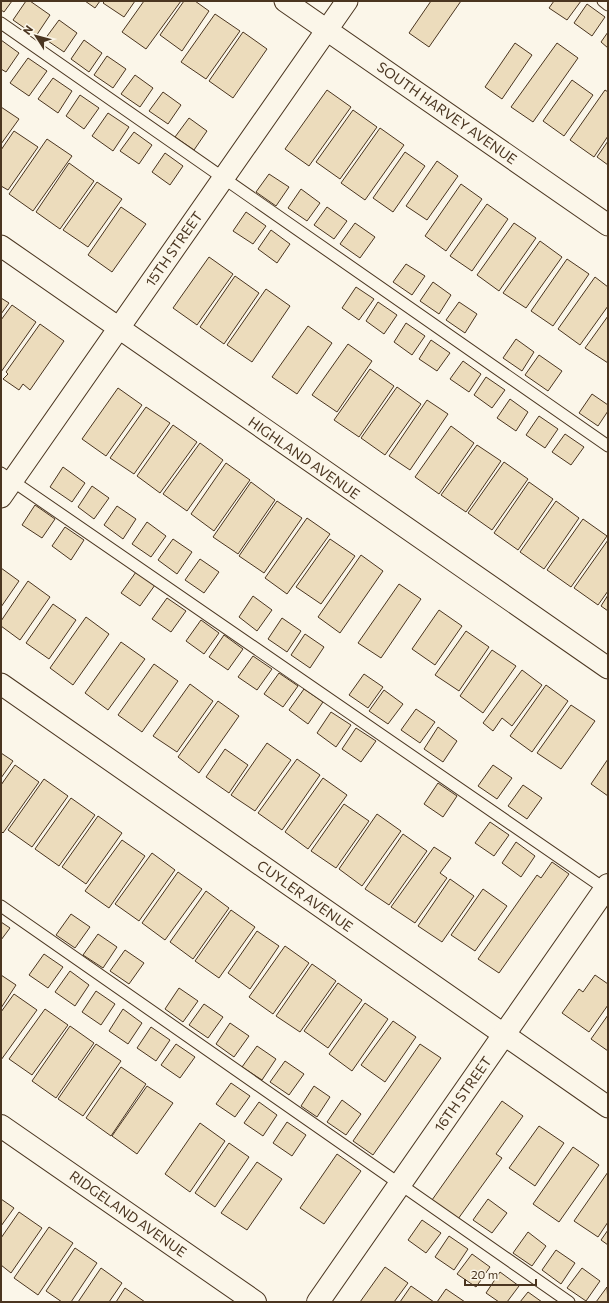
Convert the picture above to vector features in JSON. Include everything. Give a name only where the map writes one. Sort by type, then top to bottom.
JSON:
[{"type":"street","name":"SOUTH HARVEY AVENUE","points":[[285,1],[608,225]]},
{"type":"street","name":"15TH STREET","points":[[5,484],[119,328],[346,1]]},
{"type":"street","name":"HIGHLAND AVENUE","points":[[1,246],[608,668]]},
{"type":"street","name":"CUYLER AVENUE","points":[[1,684],[608,1108]]},
{"type":"street","name":"16TH STREET","points":[[318,1302],[607,889]]},
{"type":"street","name":"RIDGELAND AVENUE","points":[[1,1126],[255,1302]]},
{"type":"lane","points":[[603,1],[608,5]]},
{"type":"lane","points":[[1,23],[608,446]]},
{"type":"lane","points":[[5,484],[607,889]]},
{"type":"lane","points":[[1,906],[569,1302]]},
{"type":"building","points":[[1,1],[12,1],[4,12],[1,10]]},
{"type":"building","points":[[26,1],[30,1],[50,15],[36,36],[13,20]]},
{"type":"building","points":[[85,1],[100,1],[95,8]]},
{"type":"building","points":[[105,1],[135,1],[124,17],[103,3]]},
{"type":"building","points":[[144,1],[181,1],[146,49],[122,32]]},
{"type":"building","points":[[184,1],[195,1],[209,11],[182,51],[160,35]]},
{"type":"building","points":[[431,1],[461,1],[429,47],[409,33]]},
{"type":"building","points":[[554,1],[581,1],[567,20],[549,8]]},
{"type":"building","points":[[587,4],[605,17],[592,36],[574,23]]},
{"type":"building","points":[[215,14],[240,31],[206,79],[181,62]]},
{"type":"building","points":[[59,20],[77,33],[64,52],[45,39]]},
{"type":"building","points":[[243,32],[267,49],[233,98],[209,81]]},
{"type":"building","points":[[608,32],[608,48],[601,42]]},
{"type":"building","points":[[1,40],[19,53],[6,72],[1,69]]},
{"type":"building","points":[[84,40],[102,53],[89,72],[71,59]]},
{"type":"building","points":[[515,43],[532,55],[502,99],[485,87]]},
{"type":"building","points":[[557,43],[578,58],[533,122],[511,107]]},
{"type":"building","points":[[107,56],[126,69],[113,88],[94,75]]},
{"type":"building","points":[[28,58],[47,71],[29,96],[10,83]]},
{"type":"building","points":[[135,75],[153,88],[140,107],[121,94]]},
{"type":"building","points":[[53,78],[72,91],[58,113],[38,99]]},
{"type":"building","points":[[572,80],[593,95],[564,136],[543,121]]},
{"type":"building","points":[[327,90],[351,107],[309,166],[285,149]]},
{"type":"building","points":[[605,90],[608,92],[608,136],[594,157],[570,140]]},
{"type":"building","points":[[163,92],[181,105],[168,124],[149,111]]},
{"type":"building","points":[[80,95],[99,108],[84,129],[66,116]]},
{"type":"building","points":[[1,107],[19,119],[1,144]]},
{"type":"building","points":[[353,110],[377,127],[340,179],[316,162]]},
{"type":"building","points":[[108,113],[129,127],[113,151],[92,136]]},
{"type":"building","points":[[189,118],[207,131],[194,150],[175,137]]},
{"type":"building","points":[[380,128],[404,145],[365,200],[341,183]]},
{"type":"building","points":[[14,131],[38,147],[8,190],[1,186],[1,150]]},
{"type":"building","points":[[134,132],[152,145],[139,164],[120,151]]},
{"type":"building","points":[[47,139],[72,156],[33,211],[9,194]]},
{"type":"building","points":[[608,141],[608,165],[597,157]]},
{"type":"building","points":[[405,152],[425,166],[393,212],[373,198]]},
{"type":"building","points":[[165,153],[183,166],[170,185],[152,172]]},
{"type":"building","points":[[437,161],[458,176],[427,220],[406,206]]},
{"type":"building","points":[[69,163],[94,181],[60,229],[36,212]]},
{"type":"building","points":[[269,174],[289,187],[276,206],[256,192]]},
{"type":"building","points":[[97,182],[122,199],[88,247],[63,230]]},
{"type":"building","points":[[461,184],[482,199],[446,251],[425,236]]},
{"type":"building","points":[[301,189],[320,203],[307,221],[288,208]]},
{"type":"building","points":[[487,204],[508,219],[472,271],[450,256]]},
{"type":"building","points":[[121,207],[146,224],[112,272],[88,255]]},
{"type":"building","points":[[327,207],[347,221],[334,239],[314,225]]},
{"type":"building","points":[[246,212],[266,226],[253,244],[233,231]]},
{"type":"building","points":[[355,223],[375,237],[360,258],[340,244]]},
{"type":"building","points":[[514,223],[536,238],[499,291],[477,275]]},
{"type":"building","points":[[271,230],[290,244],[277,263],[258,249]]},
{"type":"building","points":[[540,241],[562,257],[526,308],[503,293]]},
{"type":"building","points":[[209,257],[233,274],[197,325],[173,308]]},
{"type":"building","points":[[567,259],[589,274],[553,326],[531,311]]},
{"type":"building","points":[[406,264],[425,276],[412,295],[393,282]]},
{"type":"building","points":[[235,276],[259,293],[224,344],[200,327]]},
{"type":"building","points":[[595,277],[608,287],[608,306],[580,345],[558,329]]},
{"type":"building","points":[[433,282],[451,295],[439,314],[420,301]]},
{"type":"building","points":[[356,287],[374,299],[359,320],[342,308]]},
{"type":"building","points":[[266,289],[290,306],[252,362],[227,345]]},
{"type":"building","points":[[1,298],[9,303],[1,314]]},
{"type":"building","points":[[378,302],[397,315],[384,334],[366,321]]},
{"type":"building","points":[[459,302],[477,314],[465,333],[446,320]]},
{"type":"building","points":[[12,305],[36,322],[1,372],[1,320]]},
{"type":"building","points":[[608,316],[608,363],[585,348]]},
{"type":"building","points":[[406,323],[425,336],[412,355],[394,342]]},
{"type":"building","points":[[40,324],[64,341],[30,390],[23,384],[19,390],[3,379],[8,374],[6,372]]},
{"type":"building","points":[[308,326],[332,343],[297,394],[272,377]]},
{"type":"building","points":[[516,339],[534,352],[522,371],[503,358]]},
{"type":"building","points":[[431,340],[450,353],[437,371],[419,359]]},
{"type":"building","points":[[348,344],[372,361],[337,412],[312,395]]},
{"type":"building","points":[[539,355],[562,371],[548,391],[525,375]]},
{"type":"building","points":[[463,361],[481,374],[469,392],[450,379]]},
{"type":"building","points":[[370,369],[394,386],[359,437],[334,420]]},
{"type":"building","points":[[486,377],[505,390],[492,408],[474,395]]},
{"type":"building","points":[[397,387],[421,404],[385,455],[361,438]]},
{"type":"building","points":[[118,388],[142,405],[106,456],[82,439]]},
{"type":"building","points":[[592,394],[608,405],[608,411],[598,426],[579,413]]},
{"type":"building","points":[[510,399],[528,412],[516,431],[497,418]]},
{"type":"building","points":[[427,400],[448,414],[410,470],[389,456]]},
{"type":"building","points":[[146,407],[170,423],[134,474],[110,458]]},
{"type":"building","points":[[539,416],[558,429],[545,448],[526,435]]},
{"type":"building","points":[[173,425],[197,442],[160,493],[137,476]]},
{"type":"building","points":[[451,426],[474,443],[439,494],[415,477]]},
{"type":"building","points":[[565,434],[584,447],[571,465],[552,452]]},
{"type":"building","points":[[200,443],[223,460],[187,511],[163,494]]},
{"type":"building","points":[[477,445],[501,461],[466,512],[441,495]]},
{"type":"building","points":[[504,462],[528,479],[492,530],[468,513]]},
{"type":"building","points":[[226,463],[250,480],[214,531],[191,514]]},
{"type":"building","points":[[63,467],[85,483],[72,502],[50,487]]},
{"type":"building","points":[[251,482],[275,500],[238,554],[213,537]]},
{"type":"building","points":[[529,482],[553,499],[518,550],[494,533]]},
{"type":"building","points":[[92,486],[109,498],[94,519],[78,507]]},
{"type":"building","points":[[277,501],[302,518],[264,573],[239,556]]},
{"type":"building","points":[[556,501],[579,518],[544,569],[520,552]]},
{"type":"building","points":[[35,505],[55,519],[42,538],[22,525]]},
{"type":"building","points":[[117,506],[136,519],[123,539],[104,525]]},
{"type":"building","points":[[307,518],[330,534],[287,594],[265,578]]},
{"type":"building","points":[[583,519],[607,536],[571,587],[547,570]]},
{"type":"building","points":[[147,522],[166,536],[151,557],[132,544]]},
{"type":"building","points":[[65,527],[84,540],[71,560],[52,546]]},
{"type":"building","points":[[173,539],[192,552],[177,574],[158,560]]},
{"type":"building","points":[[330,539],[355,556],[321,604],[296,587]]},
{"type":"building","points":[[608,540],[608,591],[598,605],[574,588]]},
{"type":"building","points":[[361,555],[383,571],[340,633],[318,617]]},
{"type":"building","points":[[200,559],[219,572],[204,593],[185,580]]},
{"type":"building","points":[[1,568],[19,581],[1,607]]},
{"type":"building","points":[[136,572],[155,585],[140,606],[121,593]]},
{"type":"building","points":[[28,581],[50,597],[20,640],[1,626],[1,621]]},
{"type":"building","points":[[399,584],[421,599],[381,658],[358,643]]},
{"type":"building","points":[[608,595],[608,611],[601,606]]},
{"type":"building","points":[[253,596],[272,610],[257,631],[239,617]]},
{"type":"building","points":[[167,598],[186,611],[171,632],[152,619]]},
{"type":"building","points":[[53,604],[76,620],[49,659],[26,643]]},
{"type":"building","points":[[439,610],[462,626],[435,665],[412,649]]},
{"type":"building","points":[[86,617],[109,634],[73,685],[50,668]]},
{"type":"building","points":[[282,618],[301,631],[287,652],[268,639]]},
{"type":"building","points":[[201,620],[219,633],[204,654],[186,641]]},
{"type":"building","points":[[466,631],[489,647],[459,691],[435,675]]},
{"type":"building","points":[[305,634],[324,647],[310,668],[291,655]]},
{"type":"building","points":[[224,635],[243,649],[228,670],[209,657]]},
{"type":"building","points":[[121,642],[145,659],[108,710],[85,693]]},
{"type":"building","points":[[492,650],[516,666],[483,713],[460,696]]},
{"type":"building","points":[[253,656],[272,669],[257,690],[238,677]]},
{"type":"building","points":[[154,664],[178,681],[142,732],[118,715]]},
{"type":"building","points":[[522,670],[542,685],[512,726],[502,718],[493,731],[483,723]]},
{"type":"building","points":[[279,673],[298,686],[283,707],[264,694]]},
{"type":"building","points":[[364,674],[383,687],[368,708],[349,695]]},
{"type":"building","points":[[190,684],[213,701],[177,752],[153,736]]},
{"type":"building","points":[[546,685],[568,701],[532,752],[510,736]]},
{"type":"building","points":[[304,689],[323,702],[308,724],[289,710]]},
{"type":"building","points":[[384,690],[403,704],[388,724],[369,711]]},
{"type":"building","points":[[218,701],[239,716],[199,773],[178,757]]},
{"type":"building","points":[[571,705],[595,721],[561,769],[537,753]]},
{"type":"building","points":[[416,709],[435,722],[420,743],[401,730]]},
{"type":"building","points":[[331,712],[351,725],[336,747],[317,733]]},
{"type":"building","points":[[438,727],[457,741],[443,762],[424,749]]},
{"type":"building","points":[[356,728],[376,741],[361,762],[342,749]]},
{"type":"building","points":[[267,743],[291,760],[255,811],[231,795]]},
{"type":"building","points":[[225,749],[248,765],[229,793],[206,777]]},
{"type":"building","points":[[1,753],[13,761],[1,778]]},
{"type":"building","points":[[297,759],[320,775],[282,830],[258,813]]},
{"type":"building","points":[[608,759],[608,796],[591,784]]},
{"type":"building","points":[[15,765],[39,782],[3,833],[1,831],[1,785]]},
{"type":"building","points":[[493,765],[512,778],[497,799],[478,786]]},
{"type":"building","points":[[323,778],[347,795],[308,849],[285,832]]},
{"type":"building","points":[[44,779],[68,796],[32,847],[8,830]]},
{"type":"building","points":[[438,783],[457,796],[443,817],[424,804]]},
{"type":"building","points":[[523,785],[542,798],[527,819],[508,806]]},
{"type":"building","points":[[71,798],[95,815],[59,866],[35,849]]},
{"type":"building","points":[[344,804],[369,821],[336,868],[311,851]]},
{"type":"building","points":[[377,814],[401,831],[362,886],[339,869]]},
{"type":"building","points":[[98,816],[122,833],[86,884],[62,867]]},
{"type":"building","points":[[490,822],[509,835],[494,856],[475,843]]},
{"type":"building","points":[[403,834],[427,851],[389,905],[365,889]]},
{"type":"building","points":[[122,840],[145,856],[109,908],[85,891]]},
{"type":"building","points":[[516,842],[535,856],[521,877],[502,863]]},
{"type":"building","points":[[434,847],[451,858],[440,873],[447,878],[415,923],[391,907]]},
{"type":"building","points":[[152,853],[175,870],[139,921],[115,904]]},
{"type":"building","points":[[552,862],[569,874],[499,973],[478,959],[537,875],[541,878]]},
{"type":"building","points":[[178,872],[202,889],[165,940],[142,923]]},
{"type":"building","points":[[450,879],[474,896],[442,942],[418,926]]},
{"type":"building","points":[[483,889],[507,906],[475,951],[451,935]]},
{"type":"building","points":[[206,891],[229,908],[193,959],[170,942]]},
{"type":"building","points":[[231,910],[255,927],[219,978],[195,961]]},
{"type":"building","points":[[71,914],[90,927],[75,948],[56,935]]},
{"type":"building","points":[[1,922],[10,928],[1,940]]},
{"type":"building","points":[[257,931],[279,946],[250,989],[228,973]]},
{"type":"building","points":[[98,934],[117,947],[103,968],[83,955]]},
{"type":"building","points":[[285,946],[309,963],[273,1014],[249,997]]},
{"type":"building","points":[[125,950],[144,963],[129,984],[110,971]]},
{"type":"building","points":[[44,954],[63,967],[48,988],[29,975]]},
{"type":"building","points":[[312,964],[336,981],[300,1032],[276,1016]]},
{"type":"building","points":[[70,971],[89,985],[75,1006],[55,992]]},
{"type":"building","points":[[1,975],[16,985],[1,1008]]},
{"type":"building","points":[[595,975],[608,984],[608,1005],[589,1032],[562,1013],[579,989],[583,992]]},
{"type":"building","points":[[338,983],[362,1000],[328,1048],[304,1031]]},
{"type":"building","points":[[179,988],[198,1001],[183,1022],[165,1009]]},
{"type":"building","points":[[96,991],[115,1004],[101,1025],[82,1012]]},
{"type":"building","points":[[14,994],[37,1010],[1,1060],[1,1012]]},
{"type":"building","points":[[365,1003],[388,1019],[352,1071],[329,1054]]},
{"type":"building","points":[[204,1004],[223,1017],[208,1038],[189,1025]]},
{"type":"building","points":[[45,1009],[68,1025],[32,1075],[9,1059]]},
{"type":"building","points":[[123,1009],[142,1023],[128,1044],[109,1031]]},
{"type":"building","points":[[608,1015],[608,1051],[591,1039]]},
{"type":"building","points":[[393,1021],[416,1037],[385,1082],[361,1065]]},
{"type":"building","points":[[230,1023],[249,1036],[234,1057],[216,1044]]},
{"type":"building","points":[[70,1026],[94,1043],[56,1098],[32,1081]]},
{"type":"building","points":[[151,1027],[170,1040],[156,1061],[137,1048]]},
{"type":"building","points":[[96,1044],[121,1061],[83,1116],[58,1099]]},
{"type":"building","points":[[176,1044],[195,1057],[180,1078],[161,1065]]},
{"type":"building","points":[[420,1044],[441,1058],[373,1155],[353,1141]]},
{"type":"building","points":[[257,1046],[276,1059],[262,1080],[242,1067]]},
{"type":"building","points":[[285,1061],[304,1074],[289,1095],[270,1082]]},
{"type":"building","points":[[121,1067],[146,1084],[111,1136],[86,1118]]},
{"type":"building","points":[[231,1083],[250,1096],[235,1117],[216,1104]]},
{"type":"building","points":[[147,1086],[173,1103],[137,1154],[112,1136]]},
{"type":"building","points":[[314,1086],[330,1097],[317,1117],[301,1106]]},
{"type":"building","points":[[342,1100],[361,1114],[346,1135],[327,1122]]},
{"type":"building","points":[[502,1101],[523,1116],[496,1154],[502,1158],[458,1219],[432,1200]]},
{"type":"building","points":[[259,1102],[277,1115],[263,1136],[244,1123]]},
{"type":"building","points":[[287,1122],[306,1135],[292,1156],[273,1143]]},
{"type":"building","points":[[200,1123],[225,1141],[190,1192],[165,1174]]},
{"type":"building","points":[[539,1126],[564,1143],[535,1186],[509,1168]]},
{"type":"building","points":[[229,1143],[249,1157],[215,1207],[195,1193]]},
{"type":"building","points":[[573,1147],[599,1165],[559,1222],[533,1204]]},
{"type":"building","points":[[337,1154],[361,1171],[324,1224],[300,1208]]},
{"type":"building","points":[[257,1162],[282,1179],[247,1230],[221,1213]]},
{"type":"building","points":[[608,1172],[608,1222],[598,1237],[574,1221]]},
{"type":"building","points":[[1,1199],[14,1208],[1,1226]]},
{"type":"building","points":[[488,1199],[507,1213],[492,1233],[473,1220]]},
{"type":"building","points":[[19,1212],[42,1228],[11,1273],[1,1265],[1,1238]]},
{"type":"building","points":[[422,1220],[441,1233],[426,1253],[408,1240]]},
{"type":"building","points":[[49,1227],[73,1243],[38,1295],[14,1278]]},
{"type":"building","points":[[608,1230],[608,1245],[601,1240]]},
{"type":"building","points":[[528,1232],[546,1246],[532,1266],[513,1253]]},
{"type":"building","points":[[449,1236],[468,1249],[454,1270],[435,1257]]},
{"type":"building","points":[[75,1248],[97,1263],[71,1302],[62,1302],[46,1291]]},
{"type":"building","points":[[556,1250],[575,1263],[561,1284],[542,1270]]},
{"type":"building","points":[[472,1254],[490,1267],[476,1287],[457,1274]]},
{"type":"building","points":[[385,1267],[408,1283],[394,1302],[360,1302]]},
{"type":"building","points":[[101,1268],[122,1283],[109,1302],[78,1302]]},
{"type":"building","points":[[582,1268],[600,1281],[586,1301],[567,1288]]},
{"type":"building","points":[[500,1272],[519,1286],[507,1302],[499,1302],[486,1293]]},
{"type":"building","points":[[411,1286],[434,1302],[400,1302]]},
{"type":"building","points":[[607,1287],[608,1302],[596,1302]]},
{"type":"building","points":[[125,1288],[145,1302],[116,1302]]},
{"type":"building","points":[[446,1289],[465,1302],[437,1302]]},
{"type":"building","points":[[528,1292],[542,1302],[520,1302]]}]
